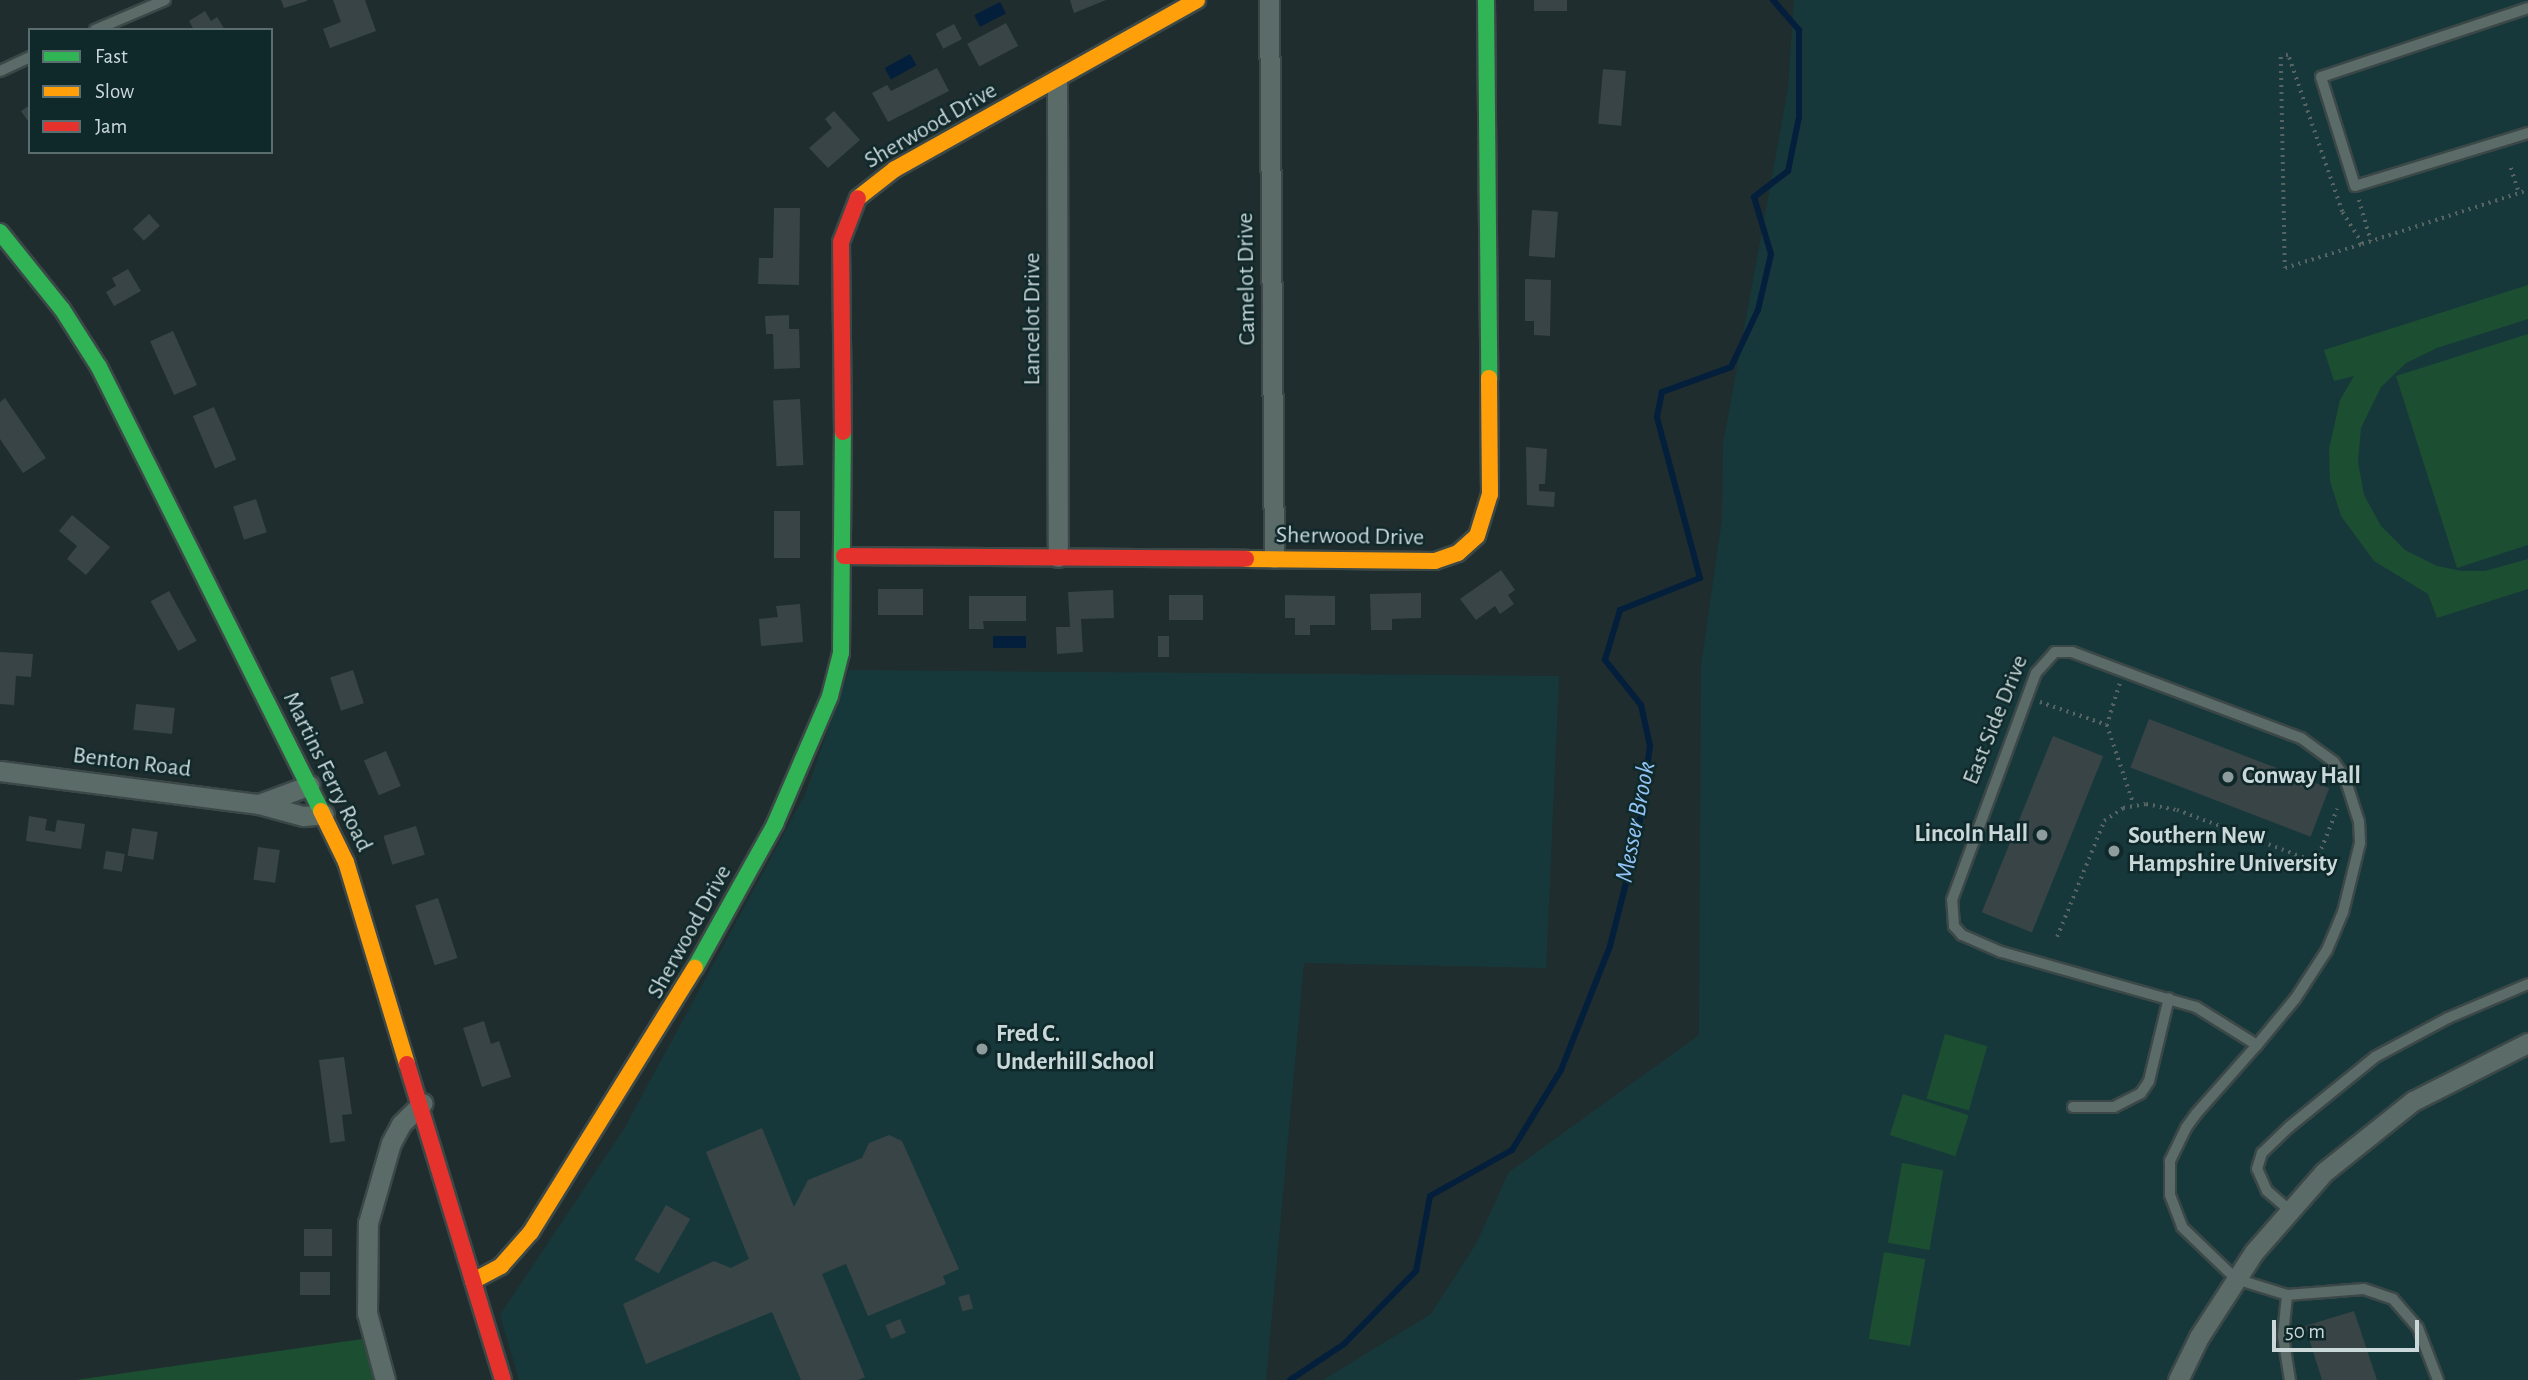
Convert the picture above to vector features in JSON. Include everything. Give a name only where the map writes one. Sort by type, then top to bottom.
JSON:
[{"type":"street","name":"Sherwood Drive","points":[[474,1281],[501,1266],[531,1232],[666,1023],[775,824],[830,696],[841,653],[844,556],[841,242],[853,202],[895,169],[1057,81],[1196,0]]},
{"type":"street","name":"Camelot Drive","points":[[1269,0],[1274,558]]},
{"type":"street","name":"Sherwood Drive","points":[[844,556],[1435,561],[1458,553],[1477,536],[1486,517],[1490,480],[1486,0]]},
{"type":"street","name":"Lancelot Drive","points":[[1057,81],[1058,557]]},
{"type":"street","name":"Martins Ferry Road","points":[[0,232],[62,309],[99,367],[324,814],[365,911],[503,1380]]},
{"type":"street","name":"Benton Road","points":[[0,771],[259,804],[303,816],[324,814]]},
{"type":"street","name":"Benton Road","points":[[259,804],[310,785]]},
{"type":"street","points":[[2178,1380],[2236,1279],[2288,1209],[2351,1147],[2413,1101],[2528,1043]]},
{"type":"street","points":[[385,1380],[368,1313],[368,1223],[391,1143],[401,1124],[423,1103]]},
{"type":"lane","points":[[100,28],[165,0]]},
{"type":"lane","points":[[2528,8],[2321,77],[2355,186],[2528,133]]},
{"type":"lane","points":[[0,71],[28,58]]},
{"type":"lane","name":"East Side Drive","points":[[2236,1279],[2182,1227],[2168,1177],[2186,1128],[2257,1045],[2327,950],[2343,912],[2360,843],[2359,822],[2345,778],[2334,762],[2301,738],[2072,652],[2054,652],[2036,673],[1952,900],[1951,917],[1962,935],[2001,952],[2169,998],[2212,1014],[2257,1045]]},
{"type":"lane","points":[[2288,1209],[2267,1191],[2257,1169],[2262,1153],[2289,1127],[2375,1057],[2448,1018],[2528,984]]},
{"type":"lane","points":[[2073,1107],[2114,1107],[2141,1093],[2149,1081],[2169,998]]},
{"type":"lane","points":[[2236,1279],[2287,1295],[2364,1289],[2393,1299],[2418,1328],[2438,1380]]},
{"type":"lane","points":[[2287,1295],[2283,1336],[2290,1380]]},
{"type":"path","points":[[2362,244],[2342,212],[2288,55],[2281,57],[2285,268],[2362,244],[2528,190]]},
{"type":"path","points":[[2511,168],[2519,193]]},
{"type":"path","points":[[2355,186],[2371,241]]},
{"type":"path","points":[[2115,699],[2107,725],[2134,805]]},
{"type":"path","points":[[2054,707],[2107,725]]},
{"type":"path","points":[[2057,937],[2104,821],[2134,805],[2177,810],[2315,862],[2337,809]]},
{"type":"shaded area","name":"Southern New Hampshire University","points":[[1794,0],[2528,0],[2528,1380],[1323,1380],[1431,1314],[1476,1244],[1509,1172],[1699,1035],[1701,666],[1722,519],[1723,444],[1788,89]]},
{"type":"shaded area","name":"Fred C. Underhill School","points":[[849,670],[1559,676],[1546,968],[1304,963],[1266,1380],[519,1380],[500,1315],[624,1129],[805,795]]},
{"type":"green space","points":[[2528,285],[2528,319],[2437,348],[2406,363],[2381,387],[2361,428],[2358,462],[2364,495],[2381,526],[2405,550],[2437,566],[2462,571],[2485,571],[2528,559],[2528,589],[2437,618],[2428,594],[2374,561],[2341,516],[2330,481],[2329,449],[2340,400],[2354,376],[2334,381],[2324,350]]},
{"type":"green space","points":[[2528,334],[2528,545],[2457,568],[2396,376]]},
{"type":"green space","points":[[1945,1034],[1987,1046],[1969,1111],[1927,1098]]},
{"type":"green space","points":[[1903,1094],[1969,1115],[1955,1156],[1890,1135]]},
{"type":"green space","points":[[1902,1163],[1943,1170],[1929,1250],[1888,1243]]},
{"type":"green space","points":[[1884,1252],[1925,1259],[1910,1346],[1869,1339]]},
{"type":"green space","points":[[362,1339],[374,1380],[76,1380]]},
{"type":"water","points":[[1000,2],[1006,14],[980,27],[974,15]]},
{"type":"water","points":[[910,54],[916,65],[891,79],[885,68]]},
{"type":"water","points":[[993,636],[1026,636],[1026,648],[993,648]]},
{"type":"building","points":[[281,0],[307,0],[307,1],[284,8]]},
{"type":"building","points":[[333,0],[365,0],[376,31],[330,48],[323,29],[341,22]]},
{"type":"building","points":[[1070,0],[1106,0],[1074,13]]},
{"type":"building","points":[[1534,0],[1567,0],[1567,11],[1534,11]]},
{"type":"building","points":[[205,11],[211,21],[217,17],[224,28],[193,28],[189,21]]},
{"type":"building","points":[[1006,23],[1018,46],[979,67],[967,44]]},
{"type":"building","points":[[954,24],[962,39],[943,49],[935,34]]},
{"type":"building","points":[[937,68],[949,91],[888,122],[872,93],[887,85],[891,91]]},
{"type":"building","points":[[1603,69],[1626,71],[1621,126],[1598,124]]},
{"type":"building","points":[[28,106],[28,121],[21,111]]},
{"type":"building","points":[[834,111],[860,140],[828,168],[809,148],[832,128],[825,119]]},
{"type":"building","points":[[774,208],[800,208],[799,285],[758,284],[759,258],[773,258]]},
{"type":"building","points":[[1532,210],[1558,212],[1555,258],[1529,256]]},
{"type":"building","points":[[149,214],[160,226],[144,241],[133,229]]},
{"type":"building","points":[[128,269],[141,291],[114,306],[106,292],[116,286],[112,278]]},
{"type":"building","points":[[1525,279],[1551,280],[1550,336],[1534,335],[1534,321],[1525,321]]},
{"type":"building","points":[[789,315],[789,329],[799,329],[800,368],[774,369],[773,334],[766,334],[765,316]]},
{"type":"building","points":[[173,331],[197,385],[174,395],[150,341]]},
{"type":"building","points":[[5,398],[46,458],[23,473],[0,439],[0,402]]},
{"type":"building","points":[[800,399],[803,465],[776,466],[773,400]]},
{"type":"building","points":[[214,407],[236,459],[215,468],[193,416]]},
{"type":"building","points":[[1526,447],[1547,449],[1545,484],[1539,484],[1539,491],[1555,492],[1554,507],[1527,505]]},
{"type":"building","points":[[256,499],[267,532],[244,540],[233,506]]},
{"type":"building","points":[[774,511],[800,511],[800,558],[774,558]]},
{"type":"building","points":[[72,515],[110,547],[86,575],[67,559],[77,546],[59,531]]},
{"type":"building","points":[[1501,570],[1515,590],[1508,595],[1514,604],[1500,614],[1495,606],[1476,620],[1460,599]]},
{"type":"building","points":[[878,589],[923,589],[923,615],[878,615]]},
{"type":"building","points":[[1113,590],[1114,618],[1081,619],[1083,652],[1057,654],[1056,627],[1070,627],[1068,592]]},
{"type":"building","points":[[169,591],[197,641],[178,651],[151,601]]},
{"type":"building","points":[[1421,593],[1421,618],[1392,619],[1392,630],[1371,630],[1370,594]]},
{"type":"building","points":[[1169,595],[1203,595],[1203,620],[1169,620]]},
{"type":"building","points":[[1285,595],[1335,596],[1335,625],[1310,625],[1310,635],[1295,635],[1295,618],[1285,618]]},
{"type":"building","points":[[969,596],[1026,596],[1026,621],[983,621],[984,629],[969,629]]},
{"type":"building","points":[[800,604],[803,642],[761,646],[759,619],[778,617],[776,606]]},
{"type":"building","points":[[1158,636],[1169,636],[1169,657],[1158,657]]},
{"type":"building","points":[[0,652],[33,654],[31,677],[16,676],[14,705],[0,704]]},
{"type":"building","points":[[353,670],[364,703],[341,711],[330,677]]},
{"type":"building","points":[[136,704],[175,708],[172,734],[133,730]]},
{"type":"building","name":"Conway Hall","points":[[2149,719],[2329,788],[2311,837],[2130,768]]},
{"type":"building","name":"Lincoln Hall","points":[[2053,736],[2103,756],[2032,932],[1982,912]]},
{"type":"building","points":[[386,751],[401,786],[379,795],[364,760]]},
{"type":"building","points":[[29,816],[47,819],[45,830],[55,832],[57,820],[85,824],[81,849],[26,841]]},
{"type":"building","points":[[416,826],[425,855],[392,865],[383,836]]},
{"type":"building","points":[[132,828],[158,832],[153,860],[128,856]]},
{"type":"building","points":[[258,847],[280,850],[275,883],[253,880]]},
{"type":"building","points":[[106,851],[125,854],[122,872],[103,869]]},
{"type":"building","points":[[438,898],[457,958],[435,965],[415,905]]},
{"type":"building","points":[[484,1021],[491,1044],[499,1041],[511,1077],[482,1087],[463,1028]]},
{"type":"building","points":[[344,1057],[352,1114],[342,1115],[345,1141],[330,1143],[319,1060]]},
{"type":"building","points":[[762,1128],[794,1207],[808,1180],[862,1158],[869,1143],[889,1135],[902,1141],[959,1269],[943,1276],[946,1284],[868,1316],[846,1264],[822,1274],[865,1377],[858,1380],[801,1380],[772,1312],[646,1364],[623,1304],[714,1261],[731,1268],[749,1259],[706,1152]]},
{"type":"building","points":[[666,1205],[690,1219],[659,1274],[634,1260]]},
{"type":"building","points":[[304,1229],[332,1229],[332,1256],[304,1256]]},
{"type":"building","points":[[300,1272],[330,1272],[330,1295],[300,1295]]},
{"type":"building","points":[[969,1294],[973,1308],[963,1311],[958,1297]]},
{"type":"building","points":[[2354,1311],[2377,1380],[2322,1380],[2305,1326]]},
{"type":"building","points":[[900,1319],[906,1333],[891,1339],[885,1325]]},
{"type":"waterway","name":"Messer Brook","points":[[1290,1380],[1344,1344],[1416,1271],[1430,1196],[1512,1150],[1561,1070],[1610,946],[1638,835],[1650,746],[1641,705],[1605,660],[1620,610],[1700,578],[1657,417],[1662,392],[1731,367],[1758,310],[1771,254],[1754,197],[1788,171],[1799,117],[1799,30],[1773,0]]},
{"type":"traffic: fast","points":[[1486,0],[1489,378]]},
{"type":"traffic: fast","points":[[0,232],[62,309],[99,367],[321,811]]},
{"type":"traffic: fast","points":[[695,968],[775,824],[830,696],[841,653],[843,432]]},
{"type":"traffic: slow","points":[[858,198],[895,169],[1197,0]]},
{"type":"traffic: slow","points":[[1246,559],[1435,561],[1458,553],[1477,536],[1490,494],[1489,378]]},
{"type":"traffic: slow","points":[[321,811],[346,862],[407,1064]]},
{"type":"traffic: slow","points":[[473,1281],[501,1266],[531,1232],[695,968]]},
{"type":"traffic: jam","points":[[843,432],[841,242],[858,198]]},
{"type":"traffic: jam","points":[[844,556],[1246,559]]},
{"type":"traffic: jam","points":[[407,1064],[503,1380]]},
{"type":"place","name":"Conway Hall","points":[[2228,777]]},
{"type":"place","name":"Lincoln Hall","points":[[2042,835]]},
{"type":"place","name":"Southern New Hampshire University","points":[[2114,851]]},
{"type":"place","name":"Fred C. Underhill School","points":[[982,1049]]}]
